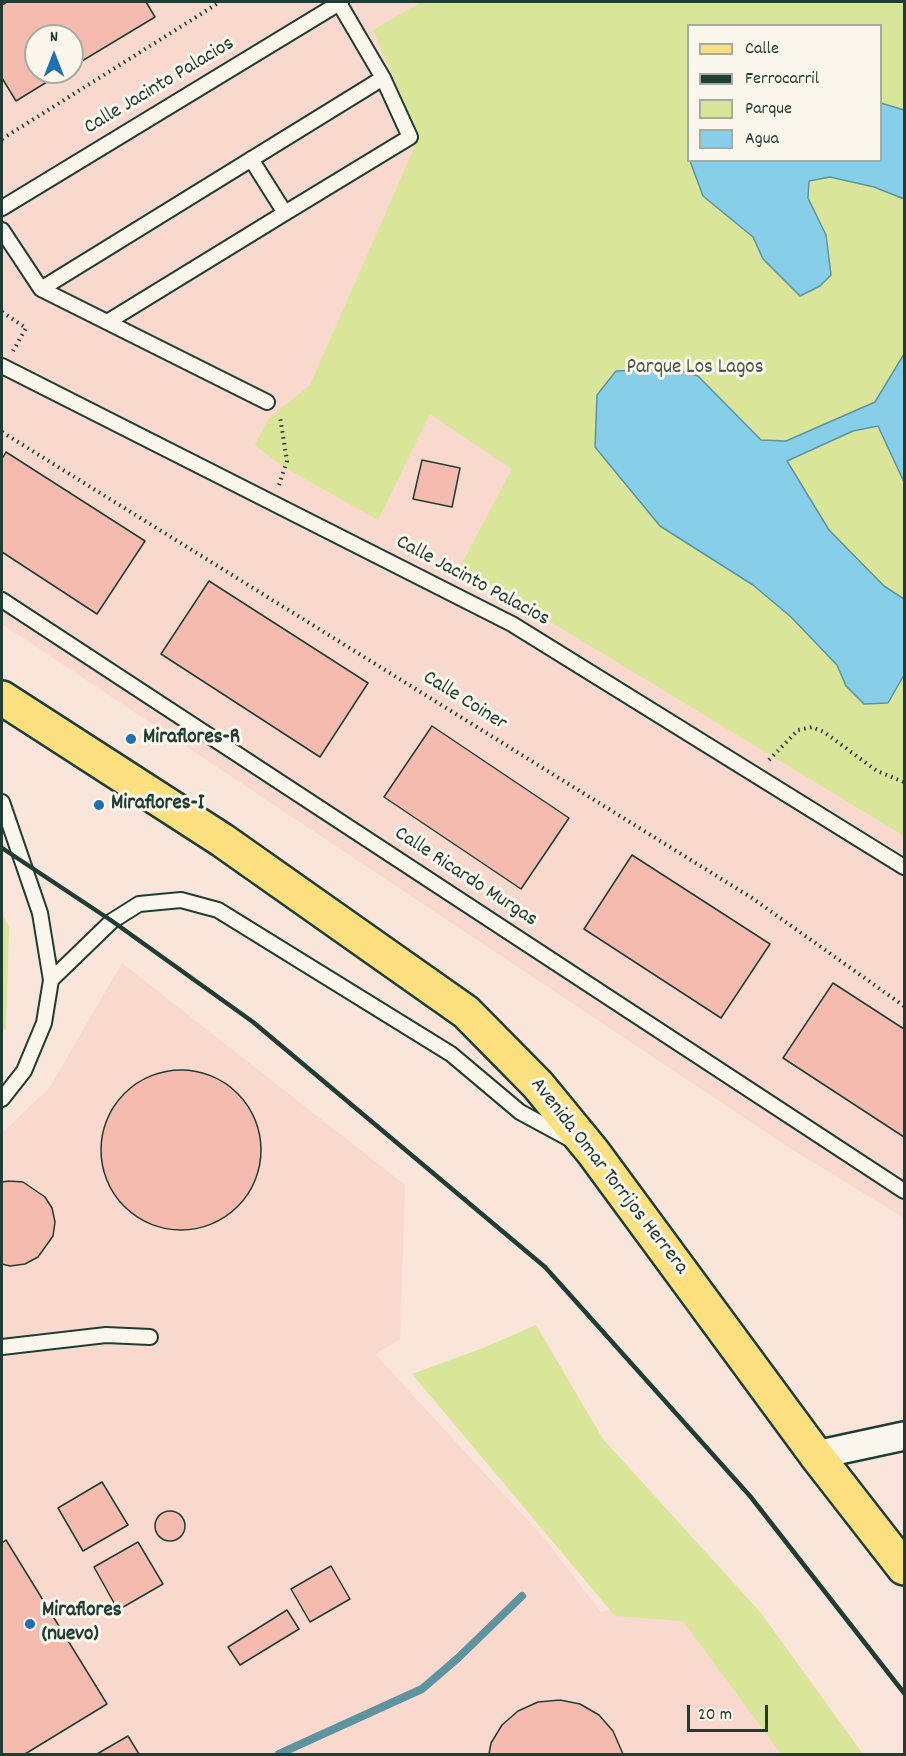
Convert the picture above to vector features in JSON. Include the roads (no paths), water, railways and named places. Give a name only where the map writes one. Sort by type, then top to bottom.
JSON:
[{"type":"main road","name":"Avenida Omar Torrijos Herrera","points":[[2,698],[222,840],[466,1012],[538,1085],[593,1152],[816,1455],[904,1568]]},
{"type":"street","points":[[816,1455],[904,1436]]},
{"type":"lane","points":[[109,321],[410,137],[383,78],[340,2]]},
{"type":"lane","name":"Calle Jacinto Palacios","points":[[2,208],[340,2]]},
{"type":"lane","points":[[41,289],[383,78]]},
{"type":"lane","points":[[251,159],[285,213]]},
{"type":"lane","points":[[2,230],[41,289],[267,402]]},
{"type":"lane","name":"Calle Jacinto Palacios","points":[[2,366],[512,624],[904,867]]},
{"type":"lane","name":"Calle Ricardo Murgas","points":[[2,600],[904,1191]]},
{"type":"lane","points":[[2,802],[40,913],[51,980],[44,1023],[24,1071],[2,1099]]},
{"type":"lane","points":[[51,980],[112,921],[139,904],[181,900],[218,910],[451,1054],[520,1112],[593,1152]]},
{"type":"lane","points":[[2,1347],[106,1335],[150,1337]]},
{"type":"water","points":[[882,103],[904,110],[904,199],[874,187],[830,177],[809,181],[808,198],[826,235],[831,275],[820,286],[800,296],[763,259],[753,237],[703,196],[690,162],[882,162]]},
{"type":"water","points":[[904,354],[904,482],[878,426],[853,431],[787,461],[829,530],[884,586],[904,599],[904,675],[888,703],[864,704],[846,686],[837,665],[791,617],[753,585],[660,526],[595,447],[597,395],[616,371],[676,369],[698,376],[761,440],[786,441],[875,402]]},
{"type":"waterway","points":[[279,1754],[422,1689],[458,1658],[522,1596]]},
{"type":"railway","points":[[2,848],[112,921],[253,1022],[545,1267],[750,1496],[904,1693]]},
{"type":"place","name":"Miraflores-R","points":[[131,739]]},
{"type":"place","name":"Miraflores-I","points":[[99,805]]},
{"type":"place","name":"Miraflores (nuevo)","points":[[30,1624]]},
{"type":"park label","name":"Parque Los Lagos","points":[[695,369]]}]
